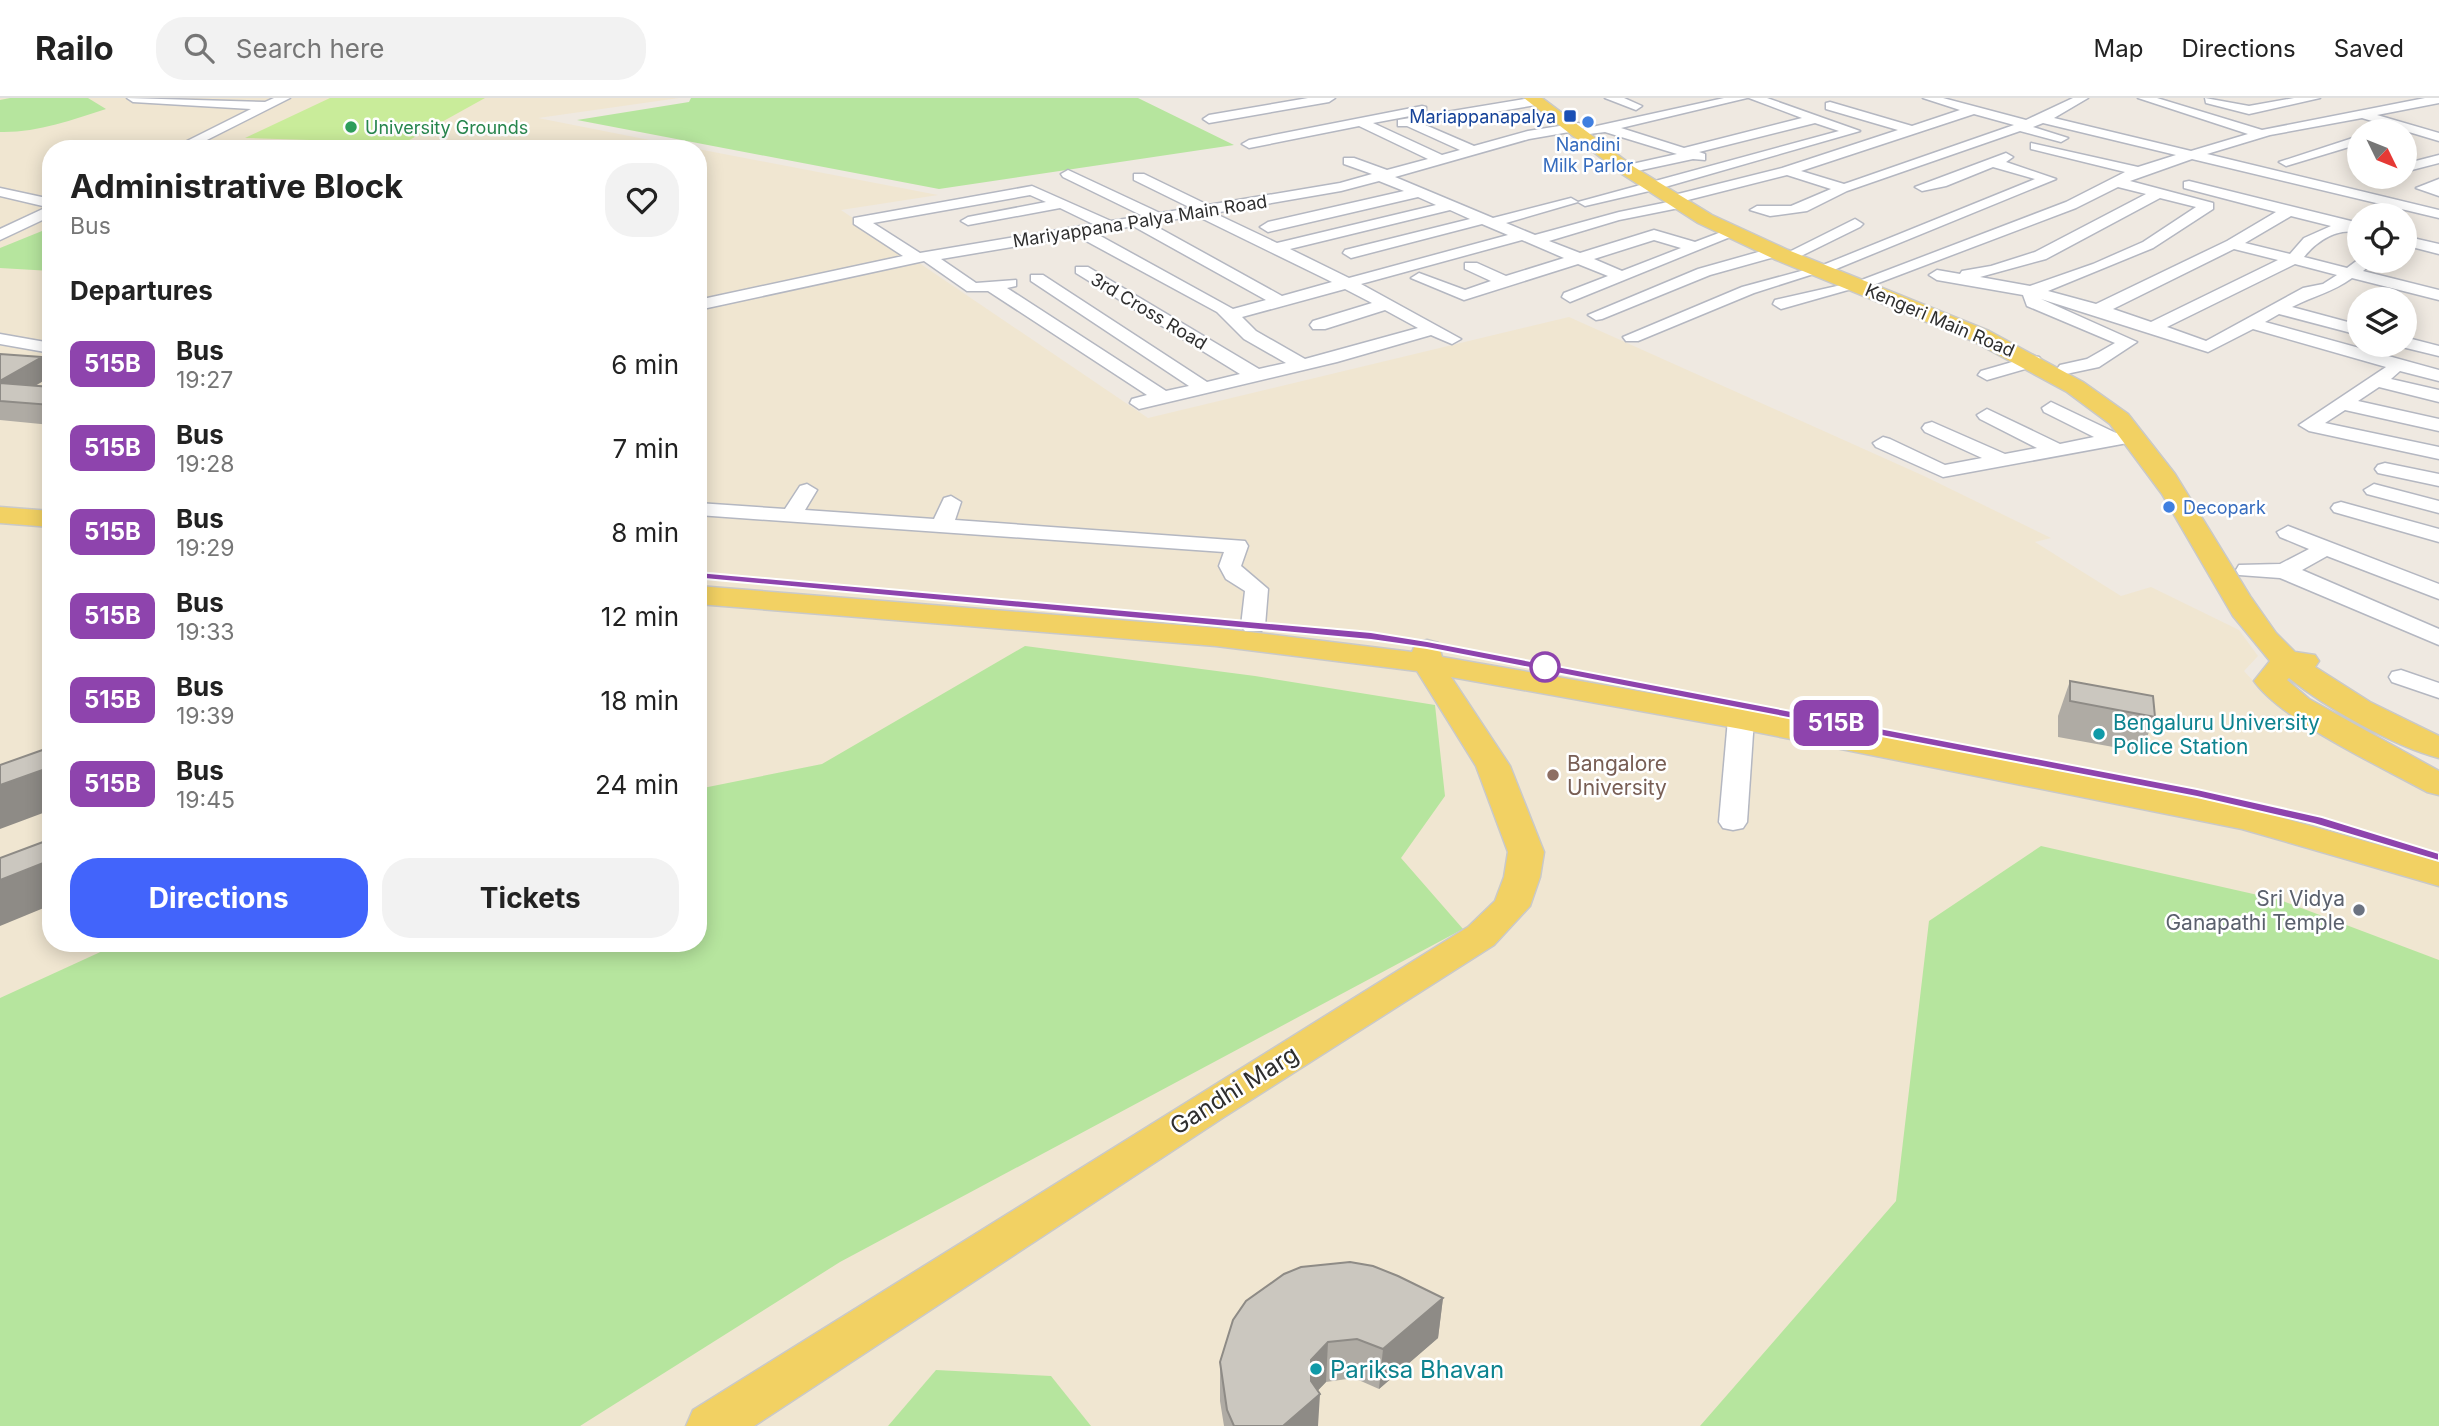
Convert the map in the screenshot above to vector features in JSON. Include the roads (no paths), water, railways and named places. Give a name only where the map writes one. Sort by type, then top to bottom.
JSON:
[{"type":"main road","name":"Kengeri Main Road","points":[[1537,99],[1583,123],[1657,185]]},
{"type":"main road","name":"Kengeri Main Road","points":[[1583,123],[1685,209],[1824,268],[1869,281],[2030,348],[2066,369],[2140,423],[2163,445],[2247,570],[2297,655],[2296,661]]},
{"type":"main road","name":"Kengeri Main Road","points":[[1869,281],[2008,347],[2122,421],[2122,438],[2165,477],[2249,618],[2323,689],[2439,748]]},
{"type":"main road","points":[[0,515],[42,518]]},
{"type":"main road","points":[[0,533],[42,537]]},
{"type":"main road","points":[[707,577],[1371,636],[1427,654],[1741,719],[2248,804],[2439,856]]},
{"type":"main road","points":[[707,596],[1427,654],[1970,757],[2247,819],[2439,874]]},
{"type":"main road","name":"Gandhi Marg","points":[[710,1426],[1197,1114],[1481,936],[1511,906],[1522,877],[1526,852],[1493,766],[1427,654]]},
{"type":"main road","name":"Kengeri Main Road","points":[[2296,661],[2346,691],[2439,736]]},
{"type":"main road","points":[[2296,661],[2270,681],[2287,698],[2439,785]]},
{"type":"street","points":[[132,98],[267,106]]},
{"type":"street","points":[[197,140],[284,98]]},
{"type":"street","points":[[1209,119],[1329,98]]},
{"type":"street","points":[[1611,98],[1651,103],[1679,98]]},
{"type":"street","name":"Mariyappana Palya Main Road","points":[[707,303],[922,257],[1290,196],[1380,178],[1528,135],[1583,123],[1741,98]]},
{"type":"street","points":[[1755,98],[1938,156]]},
{"type":"street","points":[[1929,98],[2164,164],[2249,184]]},
{"type":"street","points":[[1570,297],[1696,247],[1731,229],[1757,204],[1777,215],[1791,213],[1843,188],[2023,126],[2046,111],[2082,98]]},
{"type":"street","points":[[2144,98],[2263,134]]},
{"type":"street","points":[[2201,98],[2249,110]]},
{"type":"street","points":[[2262,98],[2283,104]]},
{"type":"street","points":[[2207,117],[2314,98]]},
{"type":"street","points":[[2389,98],[2439,112]]},
{"type":"street","points":[[1249,144],[1368,124],[1408,122],[1537,99]]},
{"type":"street","points":[[1781,304],[1869,281],[2039,218],[2138,171],[2246,138],[2439,99]]},
{"type":"street","points":[[1312,100],[1368,124],[1413,149],[1445,160]]},
{"type":"street","points":[[1368,124],[1435,102]]},
{"type":"street","points":[[1583,123],[1636,102]]},
{"type":"street","points":[[1815,102],[1912,130]]},
{"type":"street","points":[[1756,113],[1781,107]]},
{"type":"street","points":[[2023,108],[2046,111],[2191,156],[2347,190],[2439,214]]},
{"type":"street","points":[[1233,314],[1345,282],[1527,238],[1616,218],[1685,209],[1787,171],[1973,110]]},
{"type":"street","points":[[1915,113],[1941,121]]},
{"type":"street","points":[[2360,114],[2439,137]]},
{"type":"street","points":[[1637,167],[1815,119]]},
{"type":"street","points":[[1408,122],[1475,151]]},
{"type":"street","points":[[2186,122],[2246,138]]},
{"type":"street","points":[[1583,123],[1642,138],[1725,165]]},
{"type":"street","points":[[1351,253],[1657,185],[1853,131]]},
{"type":"street","points":[[1642,138],[1667,132]]},
{"type":"street","points":[[1361,140],[1385,135]]},
{"type":"street","points":[[1997,136],[2347,225]]},
{"type":"street","points":[[2286,162],[2347,143]]},
{"type":"street","points":[[2337,146],[2347,149]]},
{"type":"street","points":[[2223,147],[2311,167]]},
{"type":"street","points":[[1923,187],[1941,183],[2028,149]]},
{"type":"street","points":[[2013,154],[2208,206],[2170,231],[2099,267],[2031,291]]},
{"type":"street","points":[[2417,165],[2439,159]]},
{"type":"street","points":[[1632,337],[1699,309],[1824,268],[2023,191],[2049,178],[1992,162]]},
{"type":"street","points":[[1380,178],[1349,168],[1380,178],[1621,276]]},
{"type":"street","points":[[1972,170],[2003,178]]},
{"type":"street","points":[[1787,171],[1843,188]]},
{"type":"street","points":[[2417,171],[2439,176]]},
{"type":"street","points":[[1068,174],[1159,218]]},
{"type":"street","points":[[1139,177],[1452,340]]},
{"type":"street","points":[[0,191],[21,182]]},
{"type":"street","points":[[1941,183],[1964,189]]},
{"type":"street","points":[[2439,183],[2423,188],[2439,192]]},
{"type":"street","points":[[1110,226],[1032,190],[859,221],[967,285],[992,286],[1037,278],[1202,387]]},
{"type":"street","points":[[0,191],[42,200]]},
{"type":"street","points":[[30,196],[42,191]]},
{"type":"street","points":[[2023,191],[2170,231]]},
{"type":"street","points":[[1268,227],[1416,193]]},
{"type":"street","points":[[1869,281],[1989,272],[2062,246],[2158,193]]},
{"type":"street","points":[[1290,196],[1392,243]]},
{"type":"street","points":[[968,221],[1064,203]]},
{"type":"street","points":[[1275,248],[1449,206]]},
{"type":"street","points":[[2098,310],[2232,244],[2289,211]]},
{"type":"street","points":[[0,235],[42,214]]},
{"type":"street","points":[[2039,218],[2090,231]]},
{"type":"street","points":[[1136,222],[1280,301]]},
{"type":"street","points":[[1596,315],[1704,272],[1785,252],[1855,224]]},
{"type":"street","points":[[2152,328],[2295,258],[2309,241],[2347,228]]},
{"type":"street","points":[[1080,231],[1233,314],[1250,335],[1301,364]]},
{"type":"street","points":[[1419,278],[1458,295],[1507,283],[1654,234],[1696,247]]},
{"type":"street","points":[[2417,243],[2439,248]]},
{"type":"street","points":[[2232,244],[2406,287]]},
{"type":"street","points":[[793,264],[813,280]]},
{"type":"street","points":[[1082,270],[1104,266]]},
{"type":"street","points":[[1471,266],[1507,283]]},
{"type":"street","name":"3rd Cross Road","points":[[1037,278],[1082,270],[1255,374]]},
{"type":"street","points":[[1937,275],[2031,291],[2208,347],[2309,291],[2328,288],[2346,272]]},
{"type":"street","points":[[2417,287],[2431,278]]},
{"type":"street","points":[[992,286],[1163,397]]},
{"type":"street","points":[[2146,287],[2205,301]]},
{"type":"street","points":[[2417,290],[2439,295]]},
{"type":"street","points":[[1657,291],[1717,319]]},
{"type":"street","points":[[2031,291],[2034,302],[2128,342],[2093,363],[2066,369]]},
{"type":"street","points":[[1319,325],[1387,304]]},
{"type":"street","points":[[2279,309],[2347,327]]},
{"type":"street","points":[[2253,324],[2439,376]]},
{"type":"street","points":[[1139,403],[1433,329]]},
{"type":"street","points":[[0,339],[42,346]]},
{"type":"street","points":[[2417,345],[2439,351]]},
{"type":"street","points":[[1987,375],[2033,361]]},
{"type":"street","points":[[2399,366],[2309,425],[2439,453]]},
{"type":"street","points":[[2376,381],[2439,396]]},
{"type":"street","points":[[2341,403],[2439,425]]},
{"type":"street","points":[[2051,408],[2122,438]]},
{"type":"street","points":[[1987,415],[2055,449]]},
{"type":"street","points":[[1932,428],[2001,459]]},
{"type":"street","points":[[1883,443],[1943,471],[2122,438]]},
{"type":"street","points":[[2385,469],[2439,480]]},
{"type":"street","points":[[791,516],[807,490]]},
{"type":"street","points":[[2374,490],[2439,507]]},
{"type":"street","points":[[942,526],[951,502]]},
{"type":"street","points":[[2341,508],[2439,536]]},
{"type":"street","points":[[707,510],[1237,546],[1230,565],[1234,574],[1257,589],[1253,626]]},
{"type":"street","points":[[2288,532],[2439,592]]},
{"type":"street","points":[[2284,571],[2326,548]]},
{"type":"street","points":[[2247,570],[2284,571],[2439,638]]},
{"type":"street","points":[[2401,677],[2439,691]]},
{"type":"street","points":[[1732,822],[1741,719]]},
{"type":"place","name":"Mariappanapalya","points":[[1570,116]]},
{"type":"place","name":"Nandini Milk Parlor","points":[[1588,122]]},
{"type":"place","name":"University Grounds","points":[[351,127]]},
{"type":"place","name":"Decopark","points":[[2169,507]]},
{"type":"place","name":"Bengaluru University Police Station","points":[[2099,734]]},
{"type":"place","name":"Bangalore University","points":[[1553,775]]},
{"type":"place","name":"Sri Vidya Ganapathi Temple","points":[[2359,910]]},
{"type":"place","name":"Pariksa Bhavan","points":[[1316,1369]]}]
